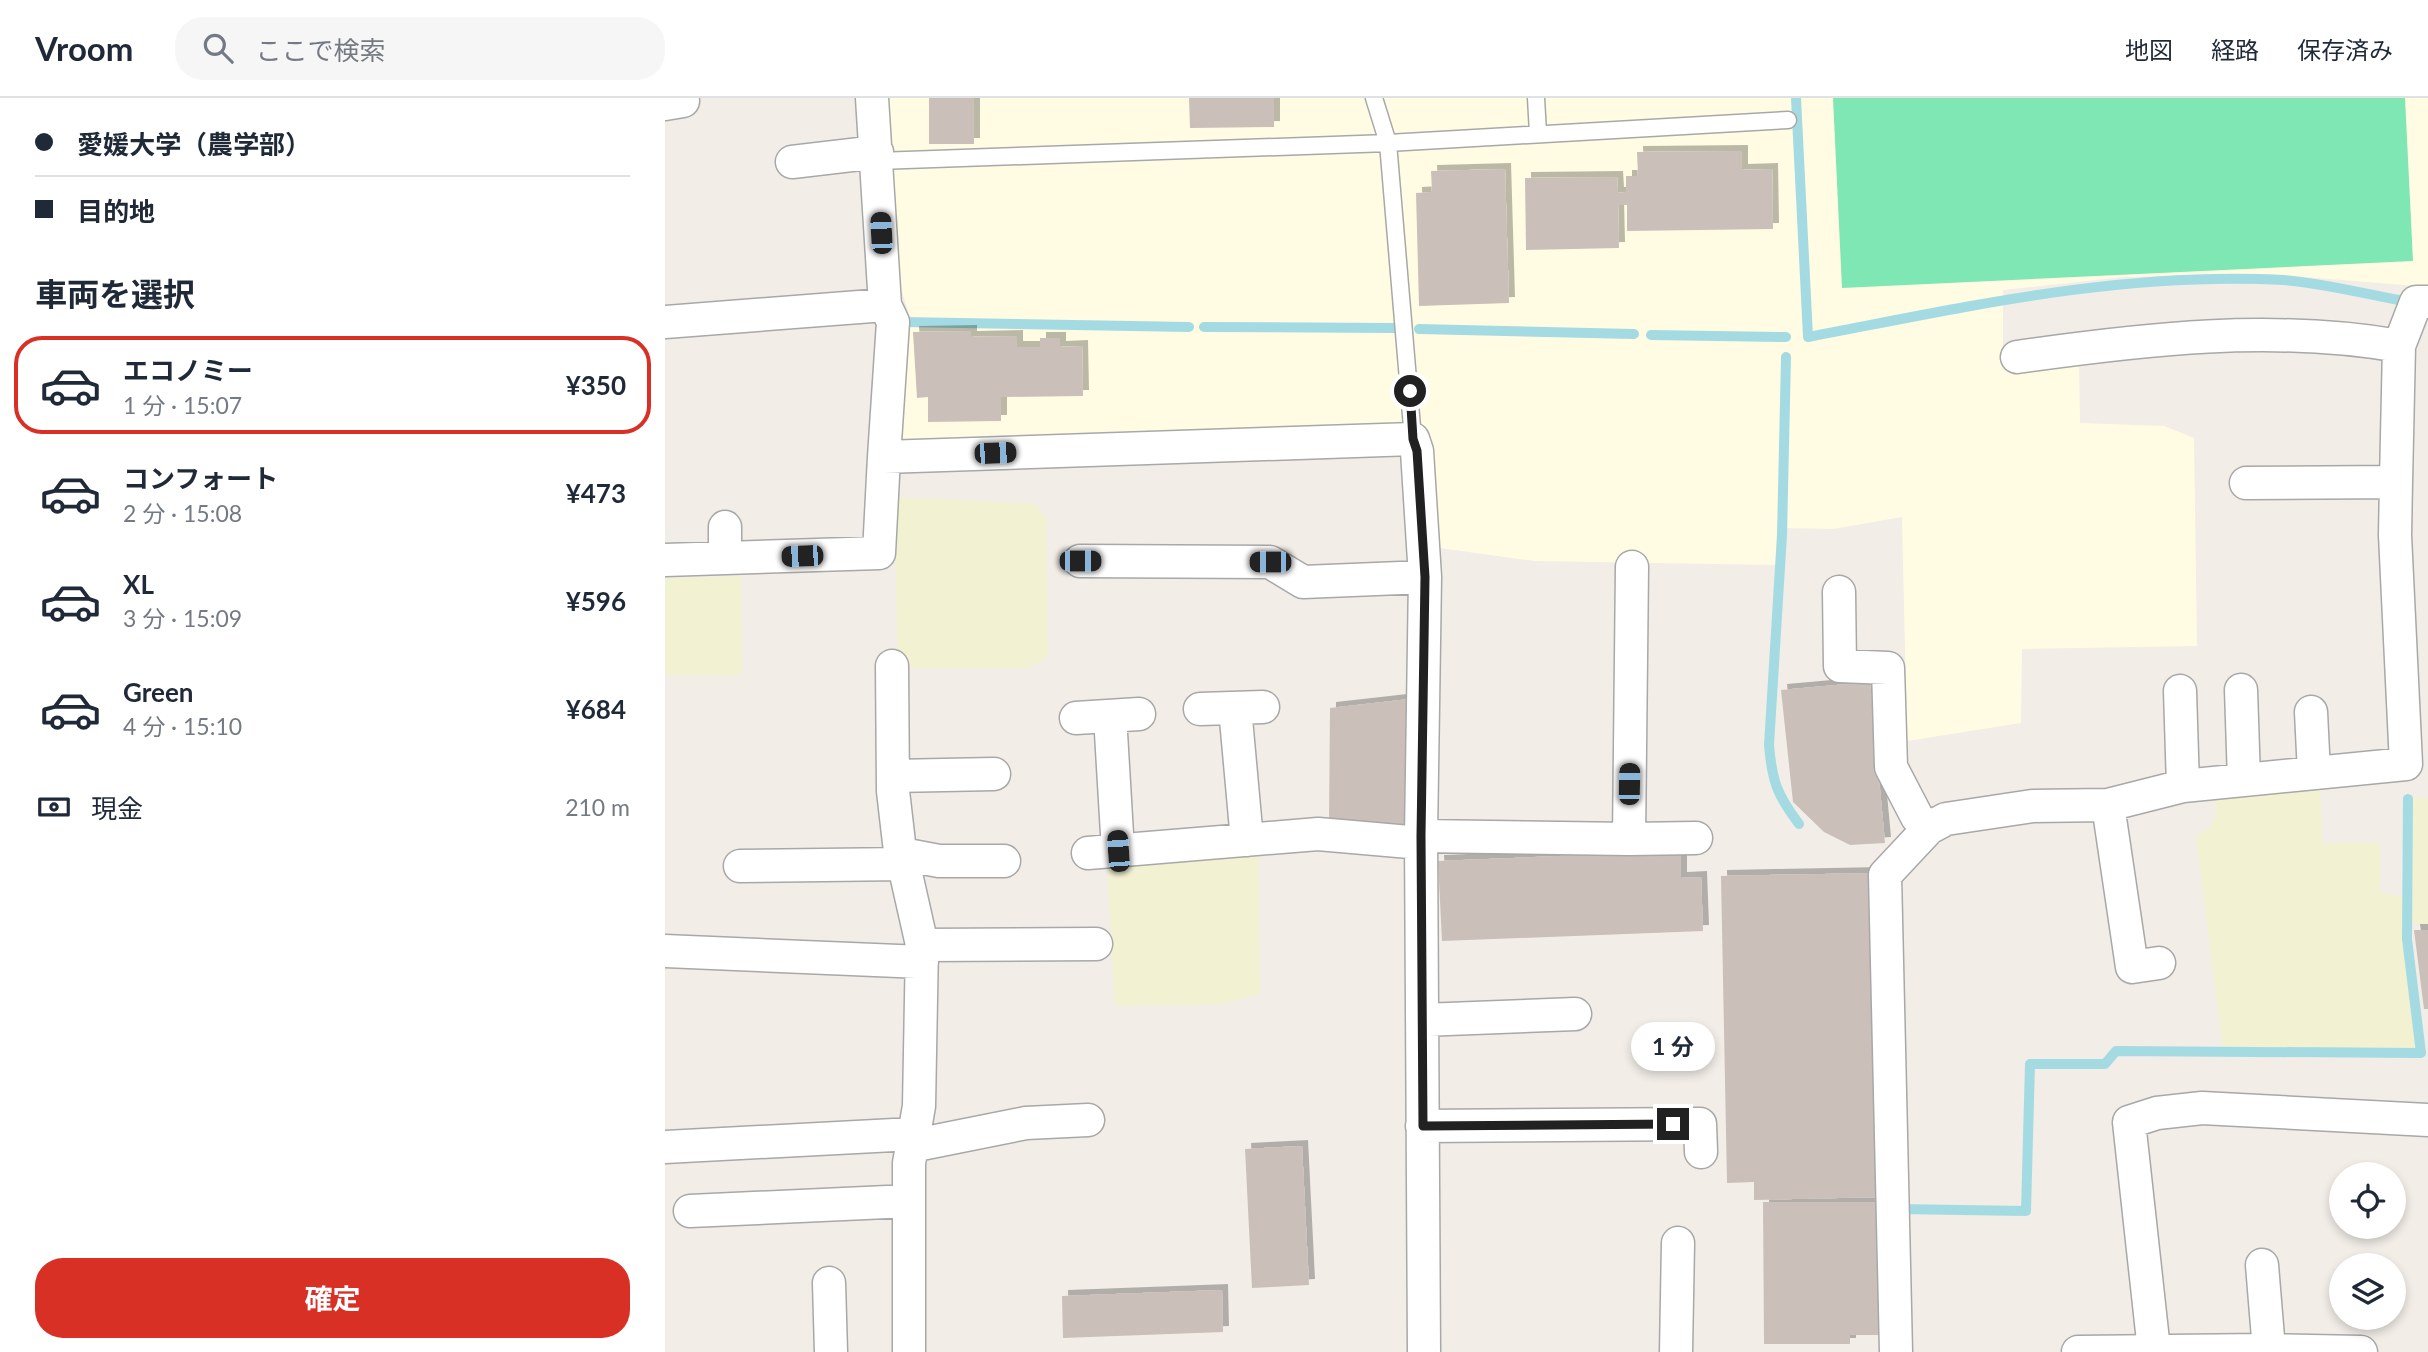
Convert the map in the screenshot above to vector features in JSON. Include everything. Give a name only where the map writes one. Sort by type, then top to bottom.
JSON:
[{"type":"street","points":[[665,560],[879,553],[893,322],[885,305],[872,98]]},
{"type":"street","points":[[792,162],[877,157]]},
{"type":"street","points":[[1896,1352],[1885,874],[1929,828],[1946,819],[2032,806],[2108,805],[2183,786],[2406,764],[2395,535],[2399,346],[2416,302],[2428,302]]},
{"type":"street","points":[[665,322],[885,305]]},
{"type":"street","points":[[2017,357],[2216,334],[2312,335],[2399,346]]},
{"type":"street","points":[[884,457],[1413,439],[1417,451],[1425,577],[1421,839],[1424,1352]]},
{"type":"street","points":[[2246,484],[2396,482]]},
{"type":"street","points":[[725,527],[725,558]]},
{"type":"street","points":[[1080,561],[1270,562],[1303,582],[1425,577]]},
{"type":"street","points":[[1629,839],[1632,567]]},
{"type":"street","points":[[1839,592],[1840,666],[1888,668],[1891,767],[1917,817],[1929,828]]},
{"type":"street","points":[[892,666],[893,776],[903,859],[922,953],[919,1106],[912,1140],[909,1201],[909,1352]]},
{"type":"street","points":[[2241,690],[2244,780]]},
{"type":"street","points":[[2180,691],[2183,786]]},
{"type":"street","points":[[1200,709],[1249,707],[1247,840]]},
{"type":"street","points":[[2311,712],[2314,773]]},
{"type":"street","points":[[1076,718],[1125,715],[1103,852],[1318,834],[1421,839],[1696,838]]},
{"type":"street","points":[[893,776],[994,774]]},
{"type":"street","points":[[2108,805],[2132,967],[2159,963]]},
{"type":"street","points":[[740,866],[903,859],[1004,860]]},
{"type":"street","points":[[665,951],[922,953],[1096,944]]},
{"type":"street","points":[[1422,1020],[1575,1014]]},
{"type":"street","points":[[2154,1350],[2129,1122],[2157,1113],[2202,1108],[2428,1120]]},
{"type":"street","points":[[665,1147],[912,1140],[1026,1123],[1088,1120]]},
{"type":"street","points":[[1423,1126],[1700,1124],[1701,1152]]},
{"type":"street","points":[[690,1211],[909,1201]]},
{"type":"street","points":[[1676,1352],[1678,1243]]},
{"type":"street","points":[[2262,1265],[2269,1349]]},
{"type":"street","points":[[829,1283],[831,1352]]},
{"type":"street","points":[[2078,1352],[2269,1349],[2361,1352]]},
{"type":"lane","points":[[1374,98],[1388,143],[1413,439]]},
{"type":"lane","points":[[1536,98],[1538,133]]},
{"type":"lane","points":[[877,157],[1388,143],[1788,120]]},
{"type":"shaded area","points":[[885,98],[2428,98],[2428,287],[2268,274],[2124,277],[2003,290],[2003,365],[2079,362],[2080,423],[2164,426],[2194,438],[2197,646],[2022,649],[2021,723],[1907,741],[1902,517],[1833,529],[1778,528],[1776,565],[1534,561],[1433,547],[1430,454],[898,446],[908,311],[896,273]]},
{"type":"green space","points":[[1833,98],[2405,98],[2413,261],[1842,288]]},
{"type":"green space","points":[[894,497],[1036,504],[1046,518],[1048,657],[1028,668],[898,668]]},
{"type":"green space","points":[[741,576],[742,675],[665,675],[665,578]]},
{"type":"green space","points":[[2320,785],[2322,843],[2380,843],[2380,892],[2403,898],[2403,938],[2417,1049],[2223,1049],[2196,836],[2208,829],[2216,817],[2215,793]]},
{"type":"green space","points":[[2413,798],[2428,799],[2428,924],[2411,924]]},
{"type":"green space","points":[[1258,853],[1260,994],[1221,1004],[1115,1006],[1107,863]]},
{"type":"building","points":[[929,98],[974,98],[974,144],[929,144]]},
{"type":"building","points":[[1189,98],[1274,98],[1274,127],[1190,128]]},
{"type":"building","points":[[1742,151],[1742,170],[1772,169],[1773,229],[1627,231],[1627,205],[1618,205],[1619,248],[1526,250],[1525,178],[1617,177],[1618,193],[1626,192],[1626,176],[1638,176],[1637,152]]},
{"type":"building","points":[[1505,169],[1509,303],[1419,306],[1416,193],[1432,192],[1431,171]]},
{"type":"building","points":[[971,331],[971,337],[1017,336],[1017,347],[1040,347],[1040,338],[1060,338],[1060,347],[1082,346],[1083,396],[1001,397],[1001,421],[928,422],[928,397],[917,398],[913,332]]},
{"type":"building","points":[[1870,682],[1885,843],[1850,845],[1824,832],[1793,802],[1781,690]]},
{"type":"building","points":[[1410,699],[1411,818],[1402,827],[1329,823],[1330,708]]},
{"type":"building","points":[[1681,851],[1681,878],[1701,877],[1703,931],[1442,941],[1438,861]]},
{"type":"building","points":[[1877,873],[1883,1197],[1754,1200],[1754,1182],[1727,1183],[1721,876]]},
{"type":"building","points":[[2414,930],[2428,930],[2428,1009],[2424,1009]]},
{"type":"building","points":[[1302,1146],[1309,1285],[1252,1288],[1245,1149]]},
{"type":"building","points":[[1763,1202],[1879,1202],[1879,1335],[1850,1335],[1850,1344],[1764,1344]]},
{"type":"building","points":[[1222,1290],[1223,1332],[1063,1338],[1062,1296]]},
{"type":"waterway","points":[[1796,98],[1808,337],[1985,303],[2104,286],[2163,281],[2284,280],[2399,300]]},
{"type":"waterway","points":[[902,322],[1189,327]]},
{"type":"waterway","points":[[1204,327],[1394,328]]},
{"type":"waterway","points":[[1419,329],[1634,334]]},
{"type":"waterway","points":[[1651,335],[1786,337]]},
{"type":"waterway","points":[[1786,357],[1782,535],[1769,745],[1777,787],[1799,824]]},
{"type":"waterway","points":[[1896,1209],[2026,1211],[2030,1064],[2105,1064],[2116,1051],[2421,1053],[2407,939],[2408,799]]},
{"type":"route","points":[[1410,391],[1413,439],[1417,451],[1425,577],[1421,836],[1423,1126],[1673,1124]]}]
